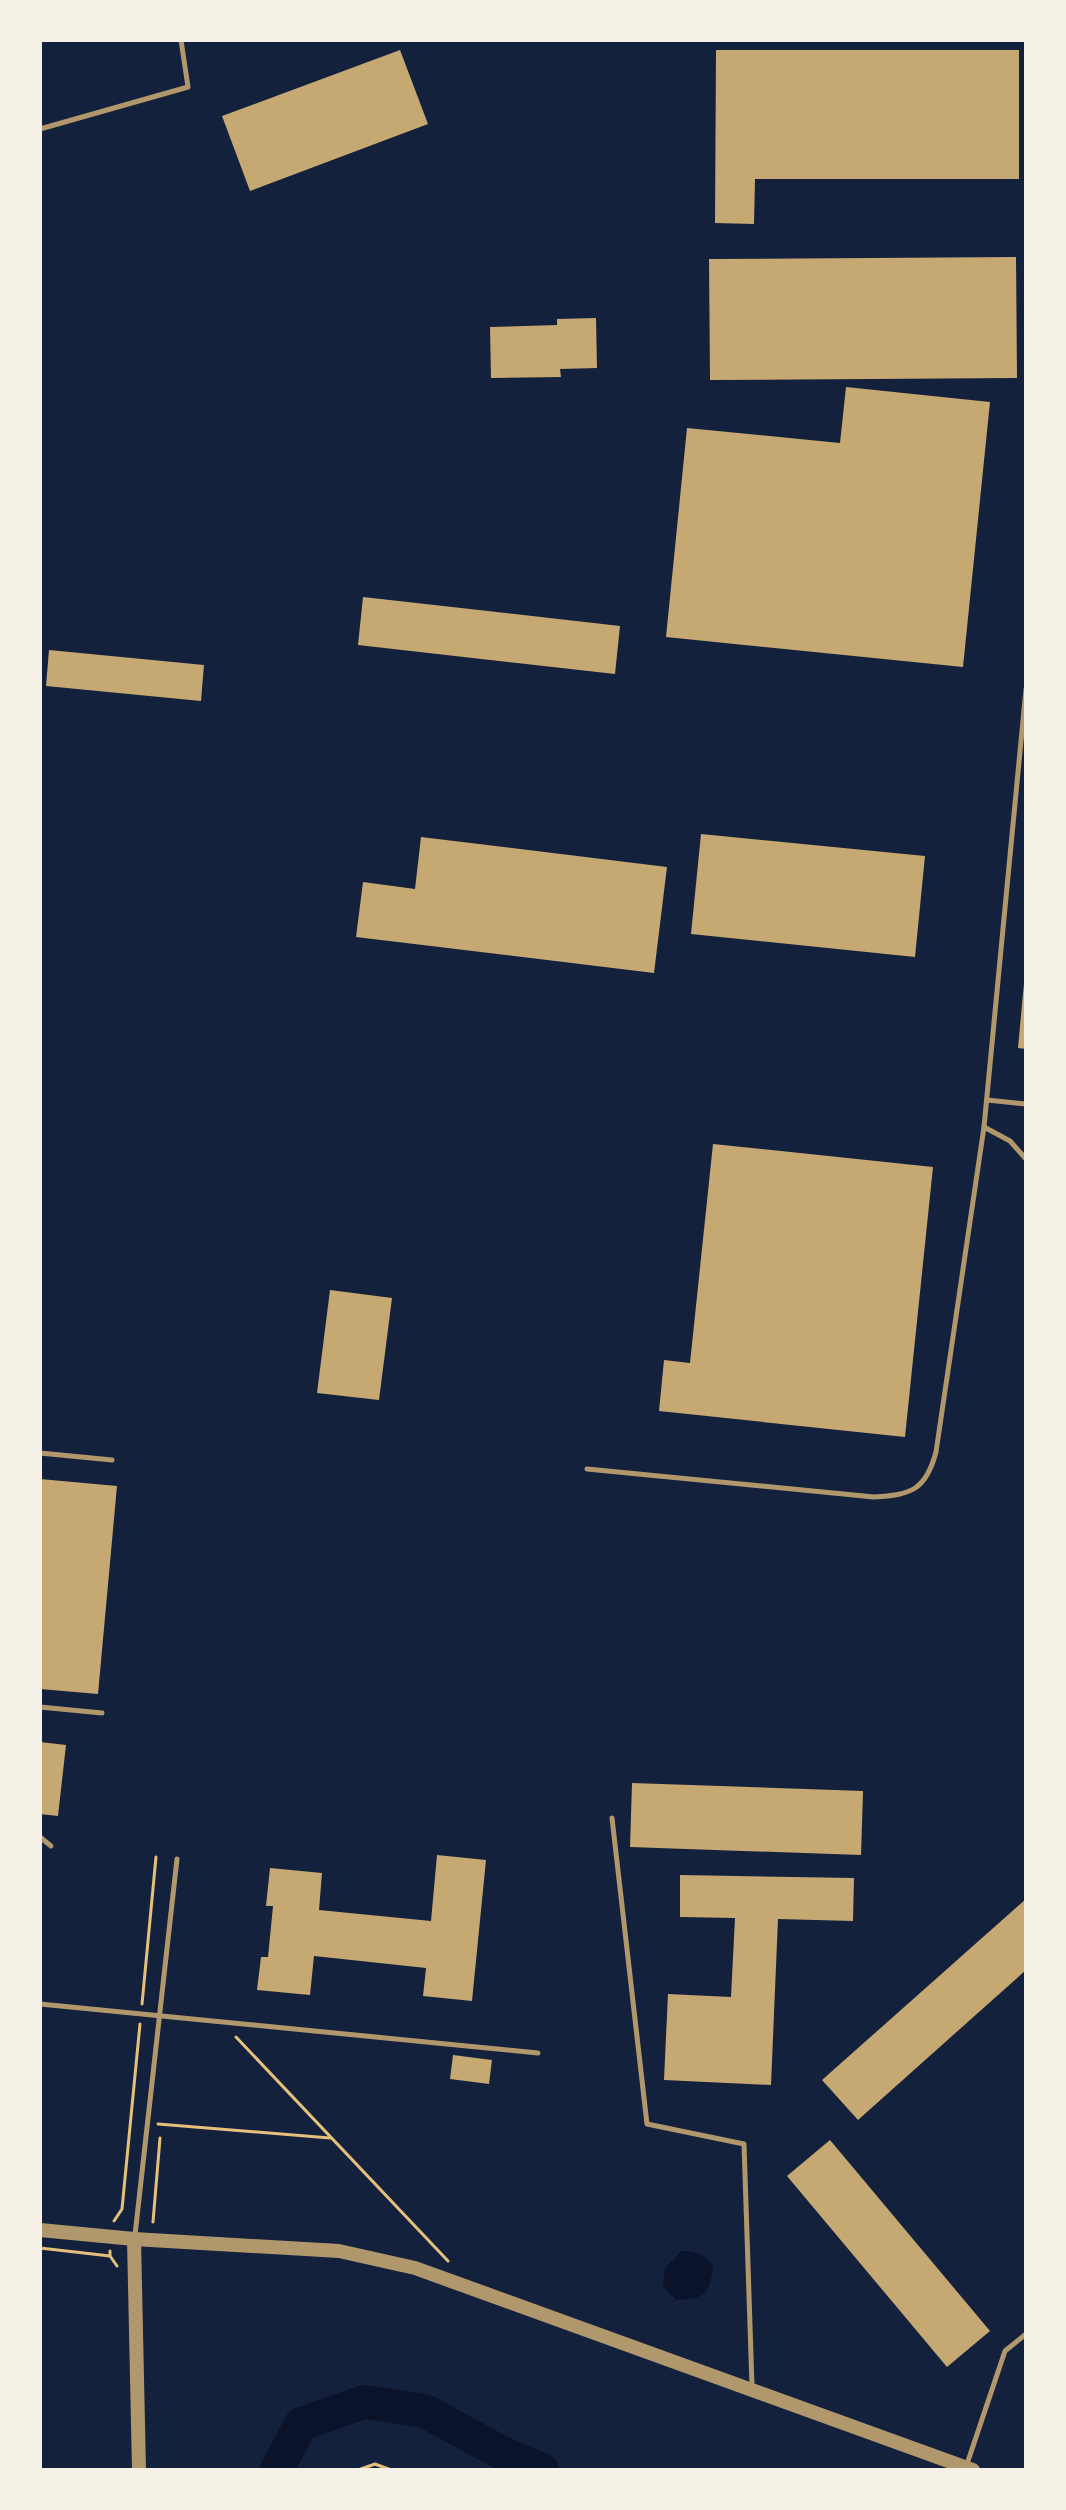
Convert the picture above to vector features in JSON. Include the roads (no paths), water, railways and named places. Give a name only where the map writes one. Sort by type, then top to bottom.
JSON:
[{"type":"street","points":[[40,2230],[339,2251],[415,2268],[970,2469]]},
{"type":"street","points":[[134,2239],[139,2470]]},
{"type":"lane","points":[[40,129],[188,87],[181,40]]},
{"type":"lane","points":[[587,1469],[874,1497],[897,1496],[917,1488],[930,1474],[936,1452],[984,1127],[1026,689]]},
{"type":"lane","points":[[987,1100],[1026,1104]]},
{"type":"lane","points":[[984,1127],[1010,1141],[1026,1159]]},
{"type":"lane","points":[[40,1453],[112,1460]]},
{"type":"lane","points":[[40,1707],[102,1713]]},
{"type":"lane","points":[[612,1818],[647,2124],[744,2144],[752,2391]]},
{"type":"lane","points":[[40,1837],[51,1846]]},
{"type":"lane","points":[[134,2239],[177,1859]]},
{"type":"lane","points":[[40,2004],[538,2053]]},
{"type":"lane","points":[[970,2469],[1005,2351],[1026,2334]]},
{"type":"water","points":[[682,2251],[700,2254],[713,2266],[708,2289],[704,2293],[694,2298],[676,2300],[663,2286],[665,2268]]},
{"type":"waterway","points":[[277,2470],[301,2424],[364,2402],[425,2411],[502,2453],[542,2470]]}]
